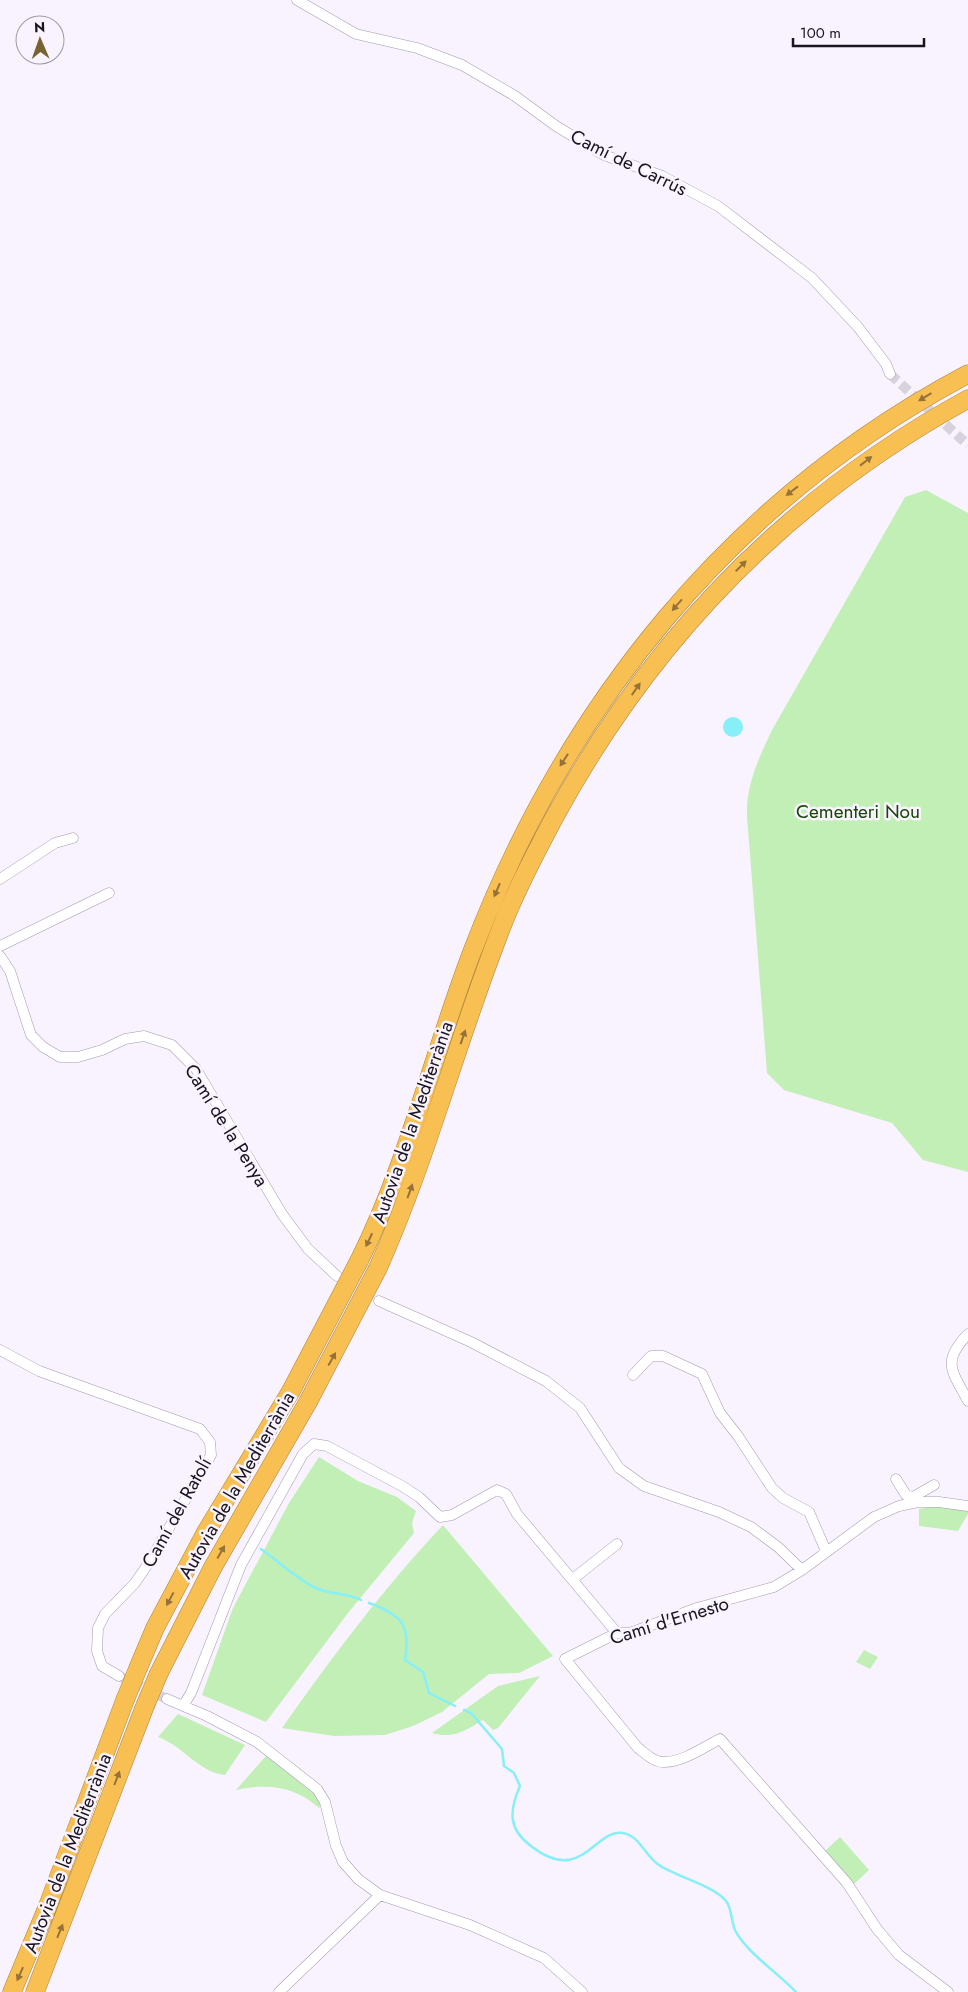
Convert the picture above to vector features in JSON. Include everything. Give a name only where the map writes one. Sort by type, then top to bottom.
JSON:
[{"type":"highway","name":"Autovia de la Mediterrània","points":[[12,1992],[43,1917],[125,1700],[155,1628],[206,1532],[291,1390],[372,1236],[398,1168],[471,954],[517,846],[557,771],[590,718],[624,669],[680,602],[782,498],[832,459],[893,417],[968,374]]},
{"type":"highway","name":"Autovia de la Mediterrània","points":[[35,1992],[159,1673],[212,1567],[308,1402],[378,1268],[398,1222],[423,1154],[503,923],[535,855],[576,778],[651,667],[743,564],[872,456],[968,399]]},
{"type":"street","name":"Camí de Carrús","points":[[297,0],[356,34],[417,48],[462,64],[515,96],[556,126],[604,154],[662,176],[718,206],[812,278],[858,327],[886,364],[890,374]]},
{"type":"street","points":[[0,879],[56,843],[73,838]]},
{"type":"street","points":[[0,946],[109,893]]},
{"type":"street","name":"Camí de la Penya","points":[[0,956],[10,971],[31,1035],[44,1047],[60,1057],[78,1057],[102,1050],[125,1038],[144,1036],[172,1045],[196,1069],[282,1214],[302,1242],[337,1276]]},
{"type":"street","points":[[379,1301],[471,1342],[546,1381],[580,1408],[619,1468],[644,1486],[719,1512],[751,1527],[778,1547],[802,1570]]},
{"type":"street","points":[[968,1334],[952,1354],[952,1370],[968,1401]]},
{"type":"street","name":"Camí del Ratolí","points":[[0,1350],[39,1371],[200,1429],[210,1442],[211,1455],[203,1471],[150,1562],[135,1583],[105,1614],[98,1628],[97,1651],[102,1666],[115,1675]]},
{"type":"street","points":[[633,1375],[651,1356],[663,1356],[702,1374],[720,1413],[738,1436],[772,1488],[783,1498],[809,1512],[820,1542],[826,1550]]},
{"type":"street","points":[[183,1706],[191,1693],[241,1565],[303,1454],[314,1444],[327,1446],[402,1486],[419,1497],[440,1517],[452,1515],[497,1490],[506,1494],[517,1514],[617,1633]]},
{"type":"street","points":[[896,1479],[906,1495],[913,1497]]},
{"type":"street","points":[[902,1505],[934,1485]]},
{"type":"street","name":"Camí d'Ernesto","points":[[948,1992],[900,1955],[877,1929],[847,1883],[720,1739],[679,1759],[665,1762],[652,1759],[638,1748],[565,1659],[617,1633],[630,1633],[697,1608],[774,1587],[802,1570],[826,1550],[874,1517],[902,1505],[940,1502],[968,1506]]},
{"type":"street","points":[[573,1579],[617,1544]]},
{"type":"street","points":[[167,1699],[256,1742],[317,1789],[325,1802],[336,1846],[343,1862],[358,1879],[380,1895],[470,1925],[544,1958],[582,1992]]},
{"type":"street","points":[[279,1992],[380,1895]]},
{"type":"green space","name":"Cementeri Nou","points":[[926,490],[968,513],[968,1172],[923,1160],[892,1123],[784,1090],[767,1073],[747,816],[751,782],[772,730],[905,497]]},
{"type":"green space","points":[[319,1457],[358,1481],[397,1497],[416,1511],[412,1523],[414,1533],[348,1613],[266,1722],[202,1695],[233,1608],[289,1503]]},
{"type":"green space","points":[[937,1506],[968,1509],[968,1514],[958,1531],[919,1526],[919,1509]]},
{"type":"green space","points":[[443,1525],[553,1656],[519,1673],[489,1674],[442,1712],[413,1726],[385,1735],[334,1736],[282,1728],[359,1624],[399,1574]]},
{"type":"green space","points":[[864,1650],[878,1657],[870,1669],[856,1662]]},
{"type":"green space","points":[[540,1676],[498,1728],[493,1730],[483,1720],[459,1733],[439,1735],[432,1733],[498,1686]]},
{"type":"green space","points":[[178,1714],[245,1745],[225,1775],[207,1769],[168,1741],[158,1737]]},
{"type":"green space","points":[[266,1756],[310,1789],[322,1803],[319,1808],[300,1795],[280,1788],[259,1787],[236,1790]]},
{"type":"green space","points":[[840,1837],[869,1870],[854,1884],[825,1851]]},
{"type":"water","points":[[729,717],[737,717],[743,723],[743,731],[737,737],[729,737],[723,731],[723,723]]},
{"type":"waterway","points":[[261,1549],[309,1585],[327,1592],[361,1600]]},
{"type":"waterway","points":[[369,1603],[389,1612],[402,1623],[407,1638],[405,1660],[423,1672],[429,1693],[455,1706]]},
{"type":"waterway","points":[[464,1710],[471,1713],[502,1749],[504,1766],[514,1773],[520,1786],[514,1804],[513,1819],[518,1833],[523,1840],[548,1857],[563,1860],[575,1858],[586,1853],[613,1834],[623,1833],[629,1835],[659,1865],[721,1896],[728,1904],[735,1930],[740,1938],[754,1954],[796,1992]]},
{"type":"tunnel","points":[[890,374],[968,445]]},
{"type":"tunnel","points":[[119,1676],[167,1699]]}]
